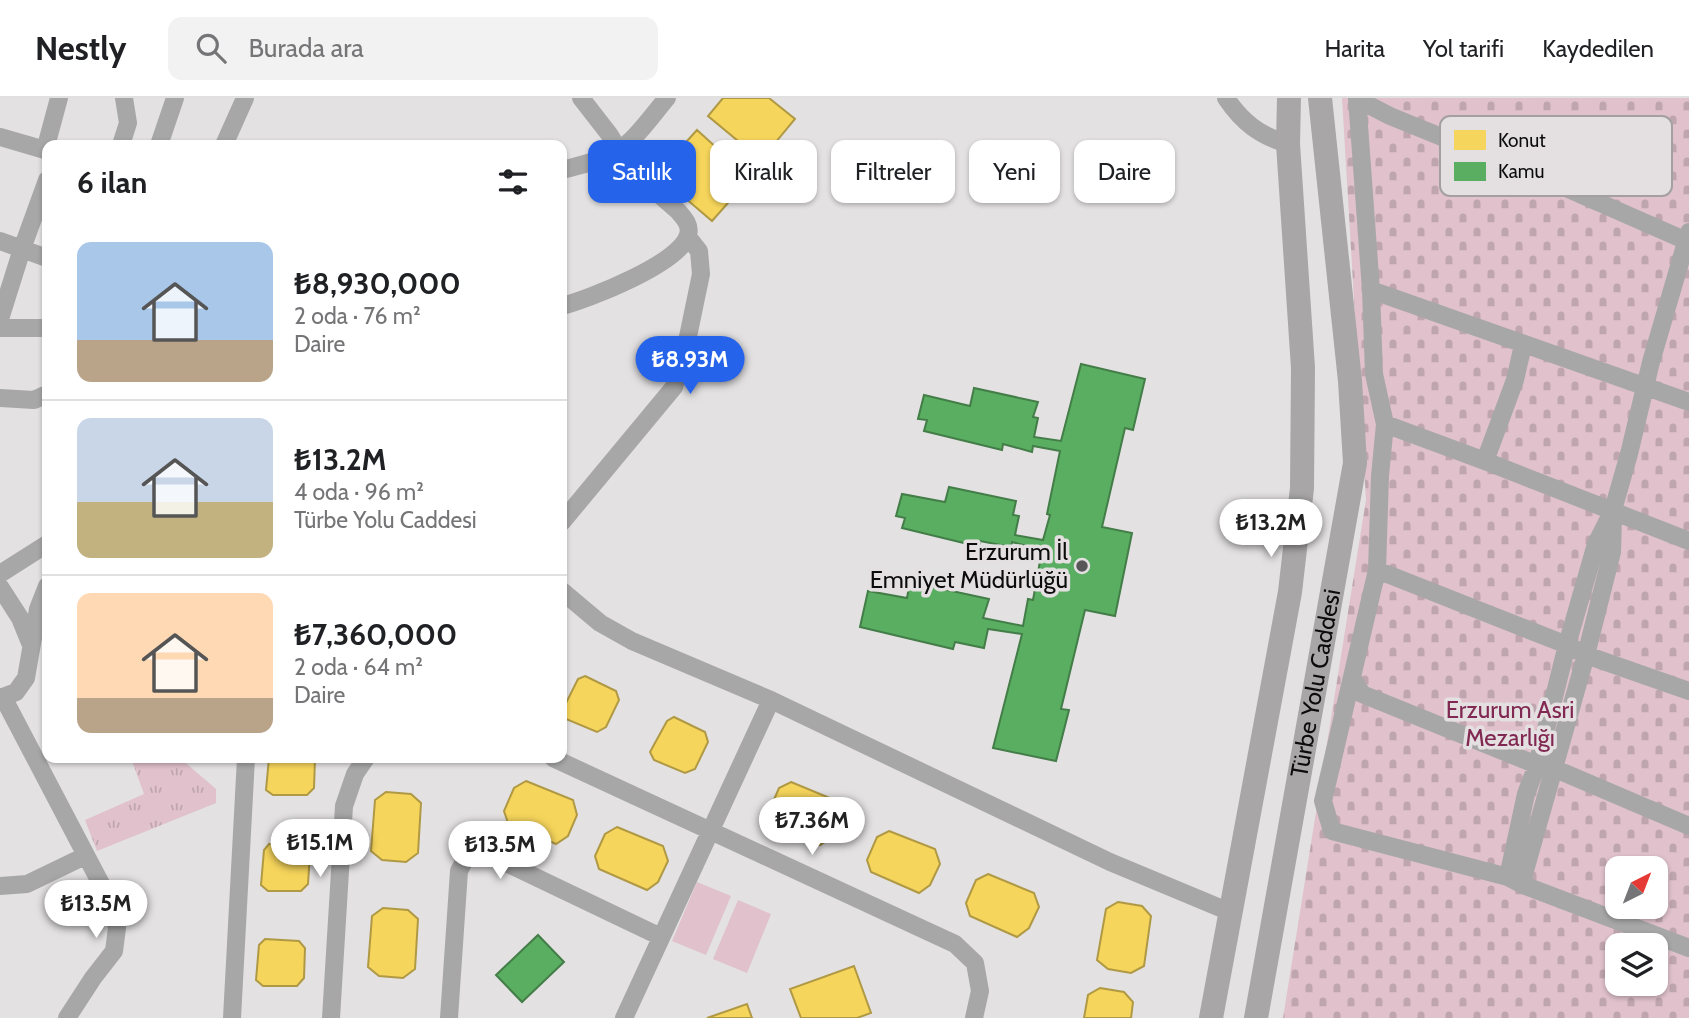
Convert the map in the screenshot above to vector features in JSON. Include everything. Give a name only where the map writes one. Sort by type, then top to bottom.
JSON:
[{"type":"street","points":[[48,140],[59,98]]},
{"type":"street","points":[[123,140],[128,123],[124,98]]},
{"type":"street","points":[[161,140],[175,98]]},
{"type":"street","points":[[226,140],[245,98]]},
{"type":"street","points":[[581,98],[612,140]]},
{"type":"street","points":[[631,140],[667,98]]},
{"type":"street","points":[[1226,98],[1241,118],[1257,132],[1287,145]]},
{"type":"street","name":"Türbe Yolu Caddesi","points":[[1211,1018],[1290,592],[1302,488],[1303,368],[1287,145],[1289,98]]},
{"type":"street","name":"Türbe Yolu Caddesi","points":[[1256,1018],[1355,463],[1350,381],[1320,98]]},
{"type":"street","points":[[1357,98],[1390,116],[1440,136]]},
{"type":"street","points":[[1357,98],[1371,290],[1374,374],[1385,424],[1380,476],[1377,570],[1323,801],[1332,831],[1516,881],[1689,948]]},
{"type":"street","points":[[0,137],[42,149]]},
{"type":"street","points":[[567,169],[588,163]]},
{"type":"street","points":[[0,319],[42,194]]},
{"type":"street","points":[[1516,881],[1524,874],[1567,645],[1597,544],[1613,510],[1651,362],[1689,238],[1586,196]]},
{"type":"street","points":[[567,304],[638,275],[681,247],[688,237],[688,225],[667,203]]},
{"type":"street","points":[[567,516],[674,387],[685,352],[701,274],[699,251],[688,237]]},
{"type":"street","points":[[0,241],[42,256]]},
{"type":"street","points":[[1371,290],[1689,402]]},
{"type":"street","points":[[0,328],[42,328]]},
{"type":"street","points":[[1485,461],[1515,380],[1523,345]]},
{"type":"street","points":[[0,398],[34,400],[42,396]]},
{"type":"street","points":[[1385,424],[1689,541]]},
{"type":"street","points":[[1545,766],[1586,656],[1612,552],[1613,510]]},
{"type":"street","points":[[0,574],[42,547]]},
{"type":"street","points":[[1377,570],[1567,645],[1586,656],[1689,691]]},
{"type":"street","points":[[0,587],[20,618],[32,646]]},
{"type":"street","points":[[567,594],[600,623],[632,641],[771,700],[1110,862],[1230,912]]},
{"type":"street","points":[[42,599],[26,678],[16,692],[1,697],[111,903],[117,928],[114,951],[67,1018]]},
{"type":"street","points":[[1353,679],[1362,694],[1689,826]]},
{"type":"street","points":[[624,1018],[771,700]]},
{"type":"street","points":[[232,1018],[246,763]]},
{"type":"street","points":[[331,1018],[344,806],[355,774],[363,763]]},
{"type":"street","points":[[565,763],[955,944],[975,963],[980,991],[974,1018]]},
{"type":"street","points":[[450,1018],[459,871],[466,858],[481,851],[661,937]]},
{"type":"street","points":[[0,886],[27,884],[85,856]]},
{"type":"green space","name":"Erzurum Asri Mezarlığı","points":[[1342,98],[1689,98],[1689,1018],[1283,1018],[1366,500]]},
{"type":"green space","points":[[133,763],[186,763],[216,789],[216,803],[97,851],[85,820],[144,794]]},
{"type":"green space","points":[[697,882],[731,896],[706,955],[672,941]]},
{"type":"green space","points":[[738,900],[771,914],[747,973],[713,959]]},
{"type":"building: Konut","points":[[723,98],[769,98],[795,119],[778,140],[737,140],[708,116]]},
{"type":"building: Konut","points":[[697,130],[710,142],[710,203],[728,203],[712,221],[691,203],[696,203],[696,140],[688,140]]},
{"type":"building: Konut","points":[[585,676],[616,691],[619,700],[606,727],[597,732],[567,719],[567,701],[578,679]]},
{"type":"building: Konut","points":[[674,717],[705,732],[708,742],[695,769],[685,773],[654,760],[650,752],[667,721]]},
{"type":"building: Konut","points":[[269,763],[315,763],[314,788],[307,795],[273,795],[266,790]]},
{"type":"building: Konut","points":[[526,781],[573,800],[577,815],[568,836],[556,844],[508,823],[504,811],[514,788]]},
{"type":"building: Konut","points":[[791,782],[837,801],[841,815],[832,837],[820,845],[773,824],[769,811],[779,788]]},
{"type":"building: Konut","points":[[386,792],[411,794],[421,803],[418,853],[406,862],[382,860],[371,851],[375,800]]},
{"type":"building: Konut","points":[[617,827],[663,846],[668,861],[658,882],[647,890],[599,869],[595,856],[605,834]]},
{"type":"building: Konut","points":[[889,831],[935,849],[940,864],[930,885],[919,893],[871,872],[867,860],[877,837]]},
{"type":"building: Konut","points":[[269,844],[303,846],[310,853],[308,884],[301,891],[268,891],[261,885],[264,850]]},
{"type":"building: Konut","points":[[988,874],[1034,893],[1039,907],[1029,928],[1017,937],[970,916],[966,903],[976,880]]},
{"type":"building: Konut","points":[[1118,902],[1142,906],[1151,916],[1144,966],[1131,973],[1108,969],[1097,960],[1106,909]]},
{"type":"building: Konut","points":[[383,908],[408,910],[418,919],[415,969],[403,978],[379,976],[368,967],[372,916]]},
{"type":"building: Konut","points":[[265,939],[299,941],[305,948],[304,978],[297,986],[263,986],[256,980],[259,945]]},
{"type":"building: Konut","points":[[854,966],[871,1013],[857,1018],[801,1018],[790,989]]},
{"type":"building: Konut","points":[[1100,988],[1124,992],[1133,1002],[1131,1018],[1084,1018],[1088,995]]},
{"type":"building: Konut","points":[[747,1004],[752,1018],[707,1018]]},
{"type":"building: Kamu","name":"Erzurum İl Emniyet Müdürlüğü","points":[[1081,364],[1145,379],[1133,430],[1125,428],[1102,527],[1132,533],[1115,616],[1085,610],[1061,709],[1069,710],[1056,761],[993,748],[1022,634],[988,629],[984,648],[955,642],[953,649],[860,627],[868,591],[907,598],[910,582],[989,599],[983,618],[1023,626],[1028,599],[1033,600],[1042,550],[1012,542],[1011,547],[980,541],[980,547],[902,528],[905,518],[896,516],[902,494],[945,502],[949,487],[1016,501],[1013,515],[1019,516],[1015,535],[1043,540],[1050,515],[1047,514],[1060,451],[1033,446],[1032,452],[1003,444],[1002,450],[924,431],[927,420],[918,419],[924,395],[970,406],[974,388],[1038,402],[1033,417],[1038,418],[1034,437],[1061,441]]},
{"type":"building: Kamu","points":[[538,935],[564,962],[522,1002],[496,975]]},
{"type":"place","name":"Erzurum İl Emniyet Müdürlüğü","points":[[1082,566]]}]
